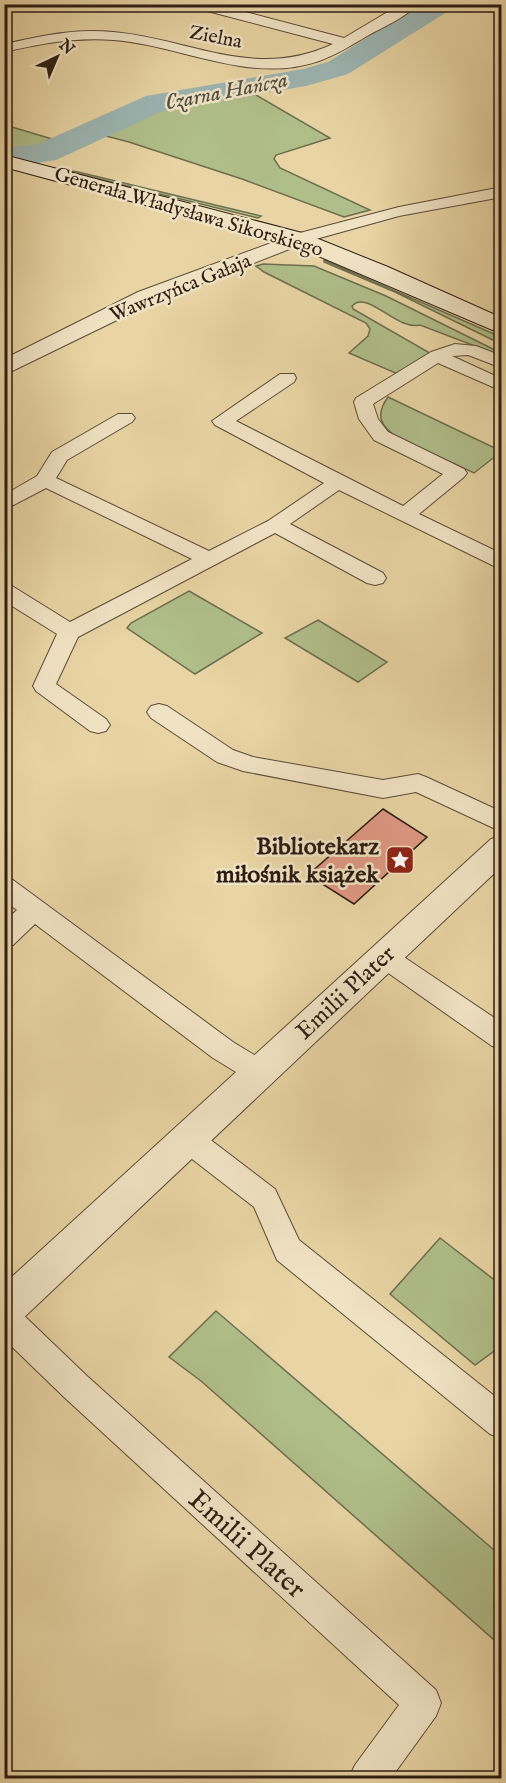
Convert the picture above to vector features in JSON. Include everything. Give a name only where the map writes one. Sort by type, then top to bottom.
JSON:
[{"type":"main road","name":"Generała Władysława Sikorskiego","points":[[11,162],[298,239],[380,272],[501,327]]},
{"type":"street","points":[[197,4],[346,43]]},
{"type":"street","name":"Zielna","points":[[4,48],[82,33],[121,37],[259,64],[293,64],[322,56],[411,4]]},
{"type":"street","name":"Wawrzyńca Gałaja","points":[[4,368],[146,297],[298,239],[379,214],[501,192]]},
{"type":"street","points":[[405,515],[457,473],[381,436],[369,419],[363,402],[452,348],[467,348],[501,363]]},
{"type":"street","points":[[438,356],[501,386]]},
{"type":"street","points":[[287,378],[222,421],[501,563]]},
{"type":"street","points":[[4,504],[45,480],[59,456],[125,418]]},
{"type":"street","points":[[45,480],[209,559]]},
{"type":"street","points":[[98,725],[44,686],[69,632],[275,525],[338,482]]},
{"type":"street","points":[[275,525],[375,578]]},
{"type":"street","points":[[4,591],[69,632]]},
{"type":"street","points":[[159,712],[194,726],[225,756],[251,765],[383,789],[418,783],[501,823]]},
{"type":"street","name":"Emilii Plater","points":[[4,1310],[501,847]]},
{"type":"street","points":[[4,887],[224,1050],[259,1072]]},
{"type":"street","points":[[4,938],[34,910]]},
{"type":"street","points":[[383,956],[501,1038]]},
{"type":"street","points":[[189,1140],[265,1198],[288,1250],[501,1423]]},
{"type":"street","name":"Emilii Plater","points":[[4,1317],[76,1387],[423,1703],[368,1779]]},
{"type":"green space","points":[[249,91],[330,138],[276,155],[274,159],[280,168],[370,210],[344,217],[242,179],[102,135],[155,107]]},
{"type":"green space","points":[[5,125],[59,141],[33,151],[5,152]]},
{"type":"green space","points":[[58,169],[78,172],[261,216],[258,218]]},
{"type":"green space","points":[[324,260],[501,337],[501,344],[395,292],[324,262]]},
{"type":"green space","points":[[263,264],[314,266],[386,296],[501,353],[501,356],[420,325],[402,322],[374,306],[358,302],[352,306],[353,309],[428,352],[429,356],[400,375],[349,353],[368,336],[370,329],[366,323],[256,266]]},
{"type":"green space","points":[[388,397],[501,452],[474,473],[398,438],[387,429],[381,420],[382,409]]},
{"type":"green space","points":[[189,591],[262,633],[195,674],[127,628],[131,623]]},
{"type":"green space","points":[[318,620],[387,662],[358,682],[285,638]]},
{"type":"green space","points":[[440,1238],[501,1285],[501,1346],[475,1365],[390,1294]]},
{"type":"green space","points":[[216,1311],[501,1556],[501,1646],[201,1381],[169,1357]]},
{"type":"building","points":[[383,809],[427,837],[354,904],[308,875]]},
{"type":"waterway","name":"Czarna Hańcza","points":[[4,158],[45,153],[157,102],[306,77],[338,68],[440,4]]},
{"type":"place","name":"Bibliotekarz miłośnik książek","points":[[400,860]]}]
